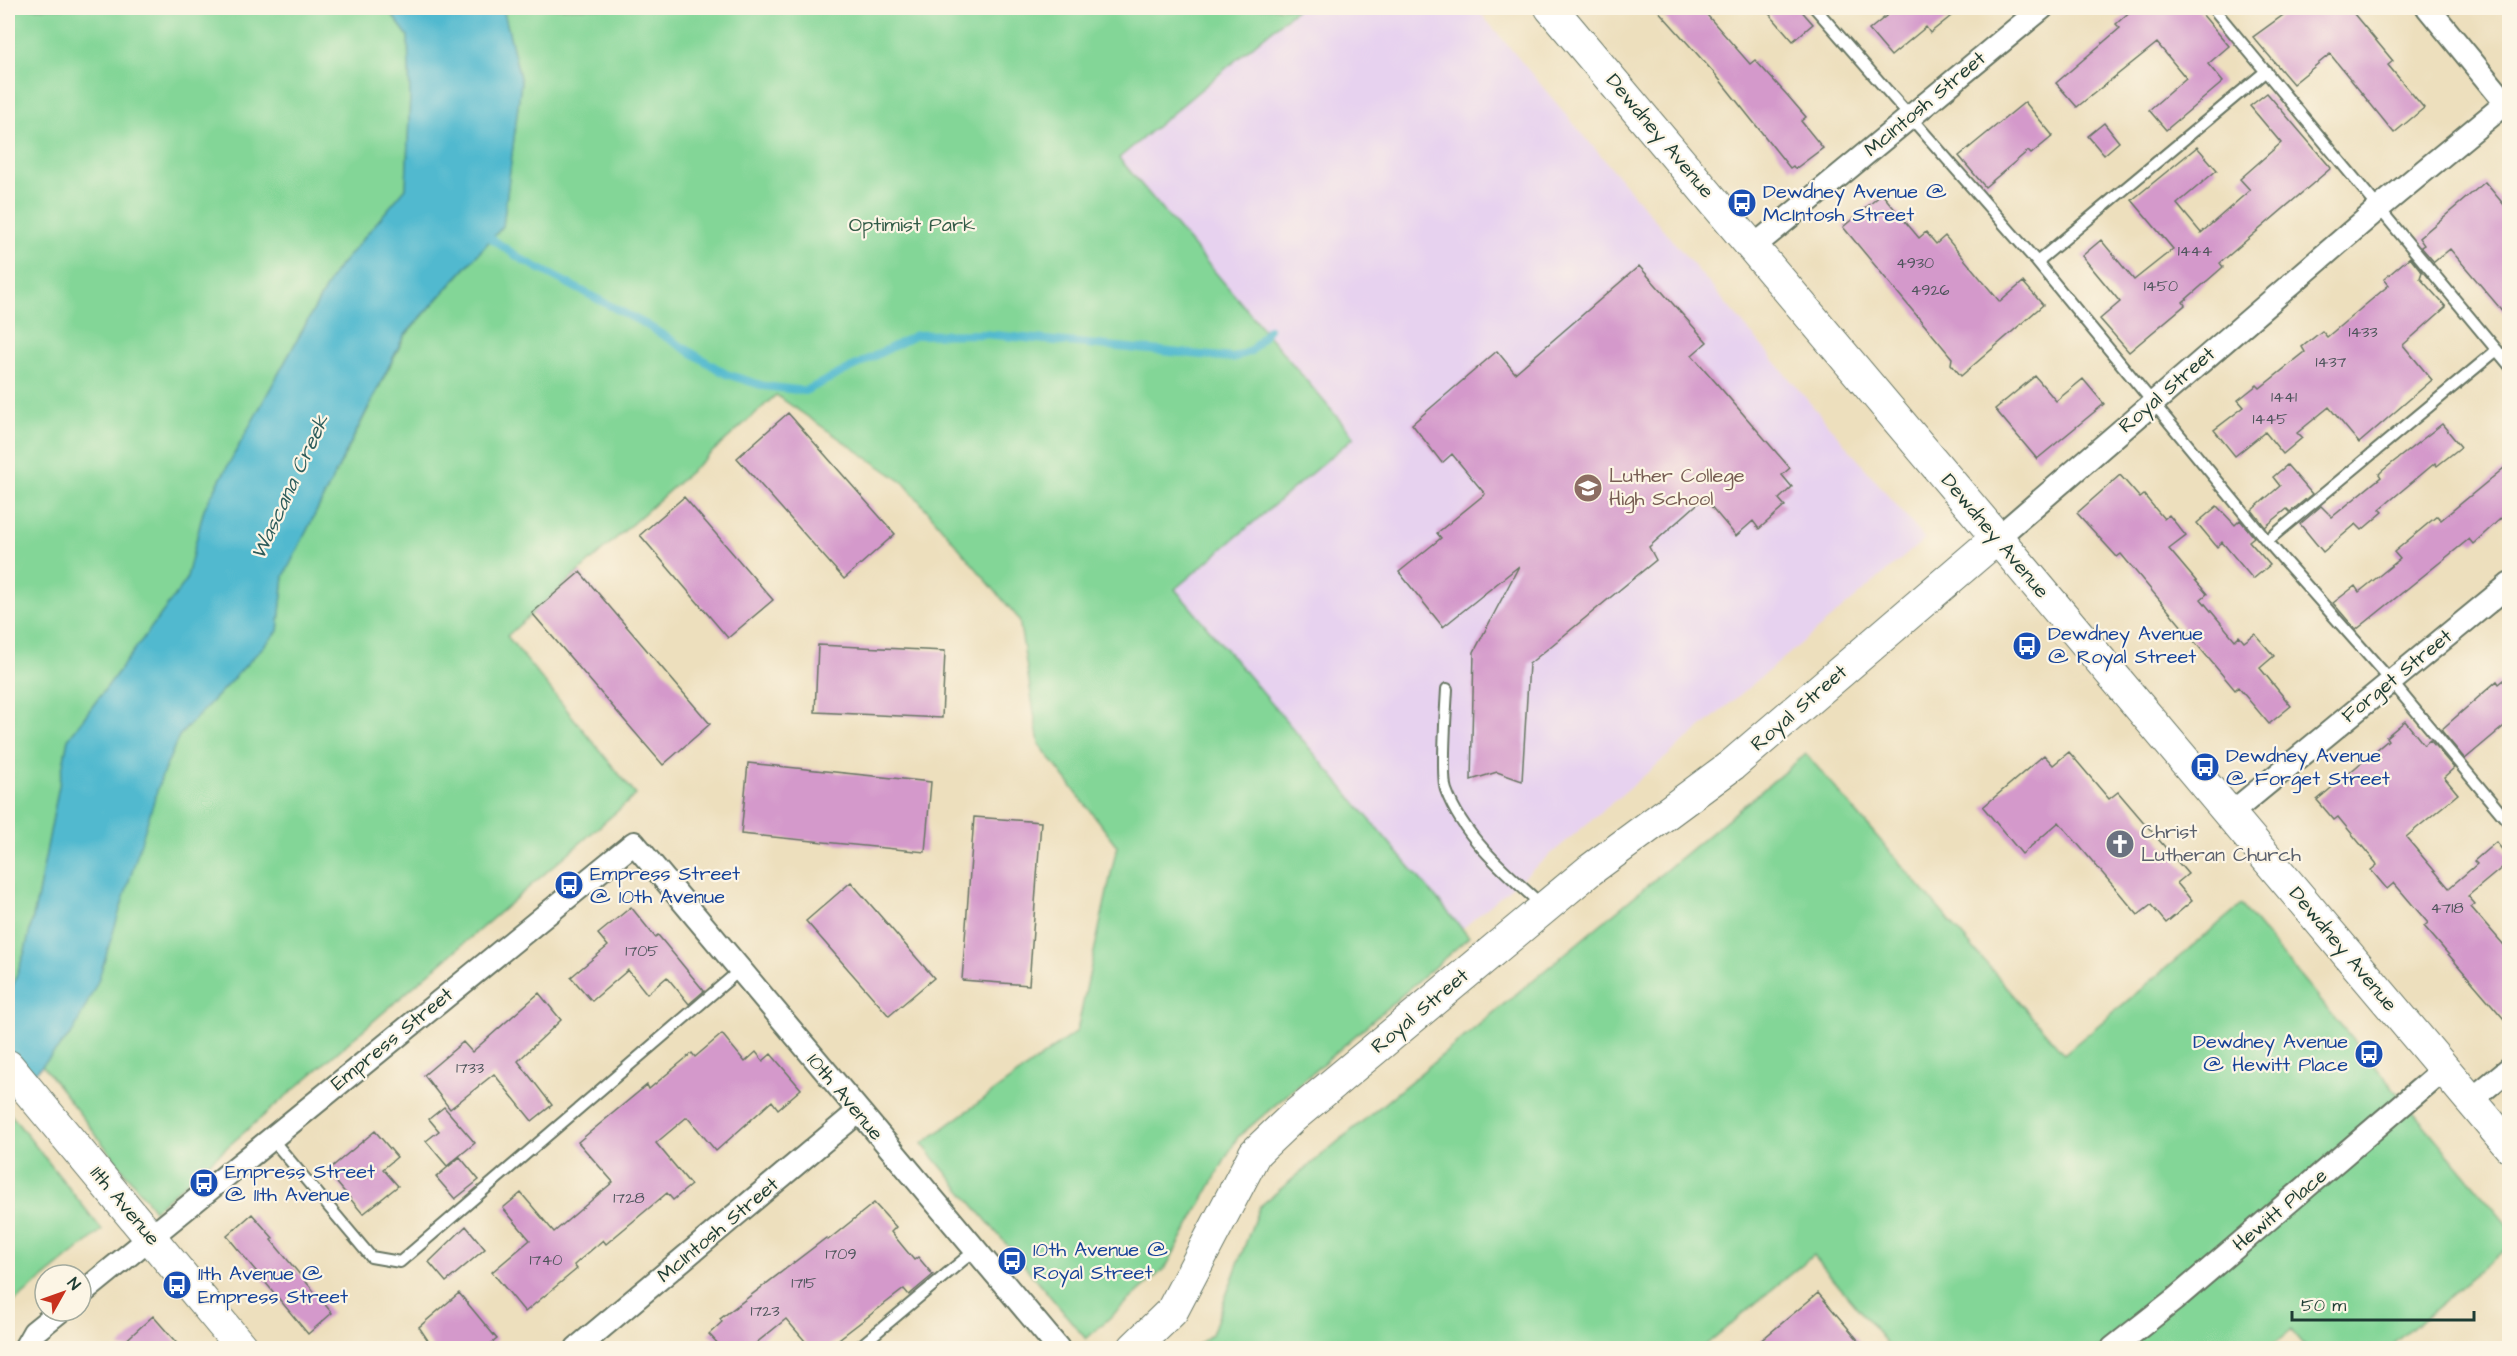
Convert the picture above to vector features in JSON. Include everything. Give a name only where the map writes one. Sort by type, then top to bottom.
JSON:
[{"type":"street","name":"Dewdney Avenue","points":[[1551,8],[2510,1147]]},
{"type":"street","name":"McIntosh Street","points":[[1753,247],[2042,8]]},
{"type":"street","points":[[2428,8],[2508,104]]},
{"type":"street","name":"Royal Street","points":[[1134,1348],[1172,1311],[1255,1153],[1293,1117],[1590,870],[1732,765],[2379,208],[2508,104]]},
{"type":"street","name":"Forget Street","points":[[2230,814],[2510,584]]},
{"type":"street","name":"10th Avenue","points":[[634,843],[974,1251],[1058,1348]]},
{"type":"street","name":"Empress Street","points":[[93,1284],[634,843]]},
{"type":"street","name":"11th Avenue","points":[[8,1066],[242,1348]]},
{"type":"street","points":[[2470,1101],[2510,1068]]},
{"type":"street","name":"Hewitt Place","points":[[2113,1348],[2174,1300],[2444,1069]]},
{"type":"street","name":"McIntosh Street","points":[[577,1348],[858,1112]]},
{"type":"street","points":[[25,1348],[34,1332],[45,1323]]},
{"type":"lane","points":[[1815,8],[2037,262],[2267,541],[2391,681],[2510,824]]},
{"type":"lane","points":[[2213,8],[2510,366]]},
{"type":"lane","points":[[2037,262],[2266,71]]},
{"type":"lane","points":[[2267,541],[2496,350]]},
{"type":"lane","points":[[1447,689],[1445,788],[1470,832],[1506,873],[1545,907]]},
{"type":"lane","points":[[270,1138],[371,1257],[400,1262],[740,970]]},
{"type":"lane","points":[[858,1348],[974,1251]]},
{"type":"shaded area","name":"Luther College High School","points":[[1298,8],[1476,8],[1925,539],[1462,929],[1175,589],[1354,437],[1119,158]]},
{"type":"green space","points":[[8,8],[387,8],[408,36],[410,96],[406,188],[334,273],[204,509],[186,581],[68,739],[37,900],[25,951],[8,1000]]},
{"type":"green space","name":"Optimist Park","points":[[503,8],[1298,8],[1119,158],[1354,437],[1175,589],[1469,937],[1237,1138],[1166,1267],[1086,1339],[922,1144],[1077,1031],[1117,846],[1039,744],[1019,619],[904,483],[776,395],[507,636],[636,795],[154,1210],[42,1065],[73,1032],[161,778],[179,736],[278,631],[284,576],[405,336],[503,226],[521,82]]},
{"type":"green space","points":[[1806,754],[2064,1054],[2241,905],[2509,1227],[2509,1246],[2389,1348],[2306,1348],[2291,1330],[2269,1348],[1891,1348],[1813,1255],[1702,1348],[1194,1348],[1212,1334],[1259,1207]]},
{"type":"green space","points":[[8,1111],[102,1230],[62,1263],[33,1263],[33,1287],[8,1307]]},
{"type":"water","name":"Wascana Creek","points":[[387,8],[503,8],[521,82],[503,226],[404,336],[284,576],[278,631],[179,736],[161,778],[98,981],[73,1032],[8,1102],[8,1000],[25,951],[37,900],[68,739],[186,581],[204,509],[334,273],[406,188],[410,96],[408,36]]},
{"type":"building","points":[[1656,8],[1701,8],[1750,64],[1755,60],[1788,96],[1806,117],[1801,121],[1823,148],[1795,169],[1793,166],[1790,168],[1715,74]]},
{"type":"building","points":[[1764,8],[1799,8],[1813,24],[1793,41]]},
{"type":"building","points":[[1896,8],[1961,8],[1930,33],[1926,27],[1891,56],[1869,30]]},
{"type":"building","points":[[2134,8],[2197,8],[2229,46],[2208,64],[2223,82],[2166,130],[2149,110],[2186,78],[2157,43],[2077,107],[2056,83],[2120,28],[2116,24]]},
{"type":"building","points":[[2293,8],[2349,8],[2393,61],[2388,65],[2424,108],[2394,133],[2330,54],[2293,84],[2253,37]]},
{"type":"building","points":[[2267,93],[2331,168],[2220,263],[2223,267],[2183,302],[2185,305],[2129,352],[2100,319],[2120,302],[2082,256],[2101,240],[2134,280],[2173,249],[2132,200],[2197,147],[2217,170],[2177,204],[2201,233],[2250,190],[2240,179],[2281,143],[2250,106]]},
{"type":"building","points":[[2025,102],[2053,136],[2031,154],[2028,151],[1985,187],[1959,156]]},
{"type":"building","points":[[2104,123],[2119,142],[2104,155],[2088,136]]},
{"type":"building","points":[[2485,182],[2510,212],[2510,320],[2450,249],[2434,262],[2421,247],[2424,245],[2419,238]]},
{"type":"building","points":[[1882,194],[1919,238],[1926,232],[1936,244],[1945,236],[2000,302],[2023,282],[2043,305],[1961,376],[1951,364],[1952,358],[1843,227]]},
{"type":"building","points":[[2410,257],[2422,272],[2420,278],[2446,307],[2403,345],[2432,380],[2359,443],[2329,407],[2297,433],[2302,438],[2283,454],[2265,432],[2235,456],[2214,430],[2244,407],[2238,400],[2257,385],[2260,388],[2305,352],[2302,347],[2322,331],[2327,337],[2389,285],[2384,279]]},
{"type":"building","name":"Luther College High School","points":[[1639,266],[1707,342],[1692,355],[1790,468],[1782,475],[1792,487],[1779,499],[1785,506],[1759,529],[1753,521],[1736,536],[1704,498],[1649,547],[1656,560],[1529,664],[1522,781],[1497,772],[1471,780],[1474,652],[1519,566],[1443,627],[1399,572],[1441,538],[1437,533],[1485,494],[1452,454],[1442,463],[1412,424],[1497,351],[1515,373]]},
{"type":"building","points":[[2035,376],[2056,401],[2083,379],[2104,404],[2037,459],[1995,409]]},
{"type":"building","points":[[788,413],[895,534],[844,579],[737,458]]},
{"type":"building","points":[[2442,424],[2461,447],[2437,466],[2435,463],[2380,509],[2383,512],[2362,530],[2356,524],[2323,552],[2300,524],[2321,506],[2332,517],[2381,477],[2379,474],[2382,471]]},
{"type":"building","points":[[2510,463],[2510,510],[2473,544],[2469,539],[2356,630],[2333,603],[2355,586],[2359,592],[2400,559],[2394,552],[2437,516],[2441,520]]},
{"type":"building","points":[[2287,465],[2312,494],[2290,512],[2287,509],[2265,527],[2252,510],[2280,486],[2273,477]]},
{"type":"building","points":[[2120,475],[2140,498],[2144,495],[2164,519],[2169,515],[2186,536],[2169,549],[2207,594],[2201,599],[2235,640],[2239,636],[2244,642],[2255,634],[2274,656],[2260,668],[2291,706],[2269,724],[2238,687],[2235,690],[2121,554],[2117,557],[2077,513]]},
{"type":"building","points":[[684,497],[773,600],[728,638],[640,535]]},
{"type":"building","points":[[2217,506],[2235,525],[2240,520],[2254,537],[2249,541],[2270,565],[2253,579],[2222,542],[2217,547],[2197,523]]},
{"type":"building","points":[[580,572],[710,724],[663,765],[532,613]]},
{"type":"building","points":[[818,645],[945,651],[942,718],[815,712]]},
{"type":"building","points":[[2510,675],[2509,722],[2465,759],[2441,730],[2497,681],[2499,684]]},
{"type":"building","points":[[2405,721],[2424,745],[2430,740],[2454,768],[2444,777],[2458,794],[2406,837],[2449,888],[2477,864],[2474,861],[2496,842],[2510,859],[2468,896],[2475,904],[2471,907],[2510,952],[2510,1026],[2424,926],[2428,923],[2394,883],[2387,889],[2371,870],[2377,865],[2376,863],[2338,817],[2334,820],[2317,800],[2388,740],[2386,737]]},
{"type":"building","name":"Christ Lutheran Church","points":[[2069,752],[2109,799],[2118,792],[2188,874],[2177,883],[2192,901],[2166,923],[2151,905],[2138,915],[2059,822],[2022,854],[1983,807],[2044,755],[2053,765]]},
{"type":"building","points":[[748,763],[931,782],[925,852],[741,834]]},
{"type":"building","points":[[974,817],[1041,822],[1029,985],[962,980]]},
{"type":"building","points":[[851,882],[934,978],[889,1016],[806,921]]},
{"type":"building","points":[[631,907],[655,937],[658,935],[704,991],[689,1004],[667,977],[647,994],[628,970],[592,1001],[571,977],[608,946],[598,934]]},
{"type":"building","points":[[539,993],[561,1020],[518,1061],[552,1105],[532,1121],[494,1074],[450,1109],[424,1075],[463,1042],[472,1052]]},
{"type":"building","points":[[722,1034],[745,1062],[756,1052],[763,1061],[771,1054],[801,1089],[778,1109],[772,1101],[716,1151],[687,1117],[656,1143],[691,1185],[673,1200],[667,1193],[606,1244],[603,1240],[574,1265],[577,1269],[525,1312],[492,1272],[530,1240],[503,1208],[521,1193],[554,1232],[613,1182],[578,1142],[647,1085],[649,1089],[692,1053],[695,1057]]},
{"type":"building","points":[[444,1107],[475,1143],[447,1166],[426,1141],[439,1131],[429,1119]]},
{"type":"building","points":[[375,1131],[397,1157],[383,1169],[398,1186],[363,1214],[327,1171]]},
{"type":"building","points":[[460,1157],[479,1180],[455,1199],[436,1177]]},
{"type":"building","points":[[874,1203],[896,1227],[891,1232],[914,1260],[918,1257],[933,1275],[909,1295],[904,1289],[827,1348],[811,1348],[786,1319],[750,1348],[722,1348],[709,1334],[722,1322],[720,1319],[826,1238],[828,1240]]},
{"type":"building","points":[[252,1214],[332,1313],[308,1334],[227,1236]]},
{"type":"building","points":[[466,1226],[485,1249],[446,1282],[429,1262]]},
{"type":"building","points":[[459,1293],[497,1339],[486,1348],[433,1348],[419,1327]]},
{"type":"building","points":[[1818,1293],[1865,1348],[1752,1348]]},
{"type":"building","points":[[153,1316],[181,1348],[118,1348],[133,1334]]},
{"type":"waterway","points":[[492,239],[521,259],[645,324],[726,374],[764,386],[805,391],[916,335],[984,334],[1233,358],[1251,351],[1269,329]]},
{"type":"place","name":"Dewdney Avenue @ McIntosh Street","points":[[1742,203]]},
{"type":"place","name":"Luther College High School","points":[[1588,488]]},
{"type":"place","name":"Dewdney Avenue @ Royal Street","points":[[2027,646]]},
{"type":"place","name":"Dewdney Avenue @ Forget Street","points":[[2205,767]]},
{"type":"place","name":"Christ Lutheran Church","points":[[2120,844]]},
{"type":"place","name":"Empress Street @ 10th Avenue","points":[[569,885]]},
{"type":"place","name":"Dewdney Avenue @ Hewitt Place","points":[[2369,1054]]},
{"type":"place","name":"Empress Street @ 11th Avenue","points":[[204,1183]]},
{"type":"place","name":"10th Avenue @ Royal Street","points":[[1012,1261]]},
{"type":"place","name":"11th Avenue @ Empress Street","points":[[177,1285]]}]
